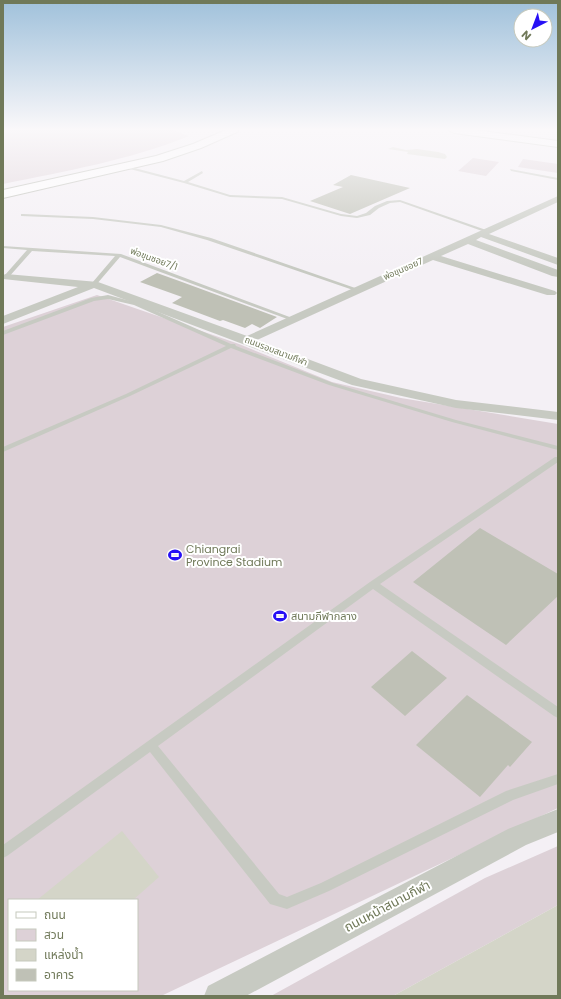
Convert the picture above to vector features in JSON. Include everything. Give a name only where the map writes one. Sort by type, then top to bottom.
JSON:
[{"type":"main road","points":[[3,188],[53,177]]},
{"type":"main road","points":[[3,194],[83,177]]},
{"type":"street","name":"พ่อขุนซอย7","points":[[247,340],[558,199]]},
{"type":"street","points":[[484,232],[558,262]]},
{"type":"street","points":[[467,240],[556,274],[558,273]]},
{"type":"street","points":[[432,256],[551,293]]},
{"type":"street","points":[[4,277],[74,284],[94,284]]},
{"type":"street","points":[[3,320],[94,284]]},
{"type":"street","name":"ถนนรอบสนามกีฬา","points":[[94,284],[357,382],[456,404],[558,416]]},
{"type":"street","name":"ถนนหน้าสนามกีฬา","points":[[218,996],[517,837],[558,820]]},
{"type":"lane","points":[[161,177],[184,182],[192,186],[225,195],[282,198],[341,215],[357,217],[368,214],[389,202],[400,201],[484,232]]},
{"type":"lane","points":[[184,182],[194,177]]},
{"type":"lane","points":[[546,177],[558,179]]},
{"type":"lane","points":[[400,201],[404,195]]},
{"type":"lane","points":[[23,215],[93,218],[161,226],[209,239],[358,290]]},
{"type":"lane","name":"พ่อขุนซอย7/1","points":[[3,246],[119,255],[292,319]]},
{"type":"lane","points":[[4,277],[31,248]]},
{"type":"lane","points":[[94,284],[119,255]]},
{"type":"lane","points":[[3,334],[93,299],[108,297],[116,298],[136,304],[232,346],[331,384],[454,421],[558,448]]},
{"type":"lane","points":[[3,450],[128,395],[247,340]]},
{"type":"lane","points":[[3,852],[373,584],[558,459]]},
{"type":"lane","points":[[373,584],[558,713]]},
{"type":"lane","points":[[151,745],[275,899],[287,903],[325,887],[510,795],[558,779]]},
{"type":"green space","points":[[3,177],[38,177],[3,184]]},
{"type":"green space","name":"สนามกีฬากลาง","points":[[97,295],[239,344],[332,382],[401,398],[558,424],[558,808],[161,996],[3,996],[3,327]]},
{"type":"green space","points":[[558,846],[558,905],[393,996],[271,996],[485,878]]},
{"type":"water","points":[[122,831],[159,877],[134,899],[38,899]]},
{"type":"water","points":[[558,905],[558,996],[393,996]]},
{"type":"building","points":[[348,177],[358,177],[410,188],[350,214],[310,201],[343,187],[333,185]]},
{"type":"building","points":[[157,273],[277,317],[260,328],[252,324],[245,328],[223,320],[220,321],[172,303],[182,297],[140,282]]},
{"type":"building","points":[[480,528],[558,574],[558,596],[506,645],[413,582]]},
{"type":"building","points":[[412,651],[447,678],[405,716],[371,687]]},
{"type":"building","points":[[467,695],[532,742],[510,767],[508,765],[480,797],[416,745]]},
{"type":"place","name":"Chiangrai Province Stadium","points":[[175,555]]},
{"type":"place","name":"สนามกีฬากลาง","points":[[280,616]]}]
